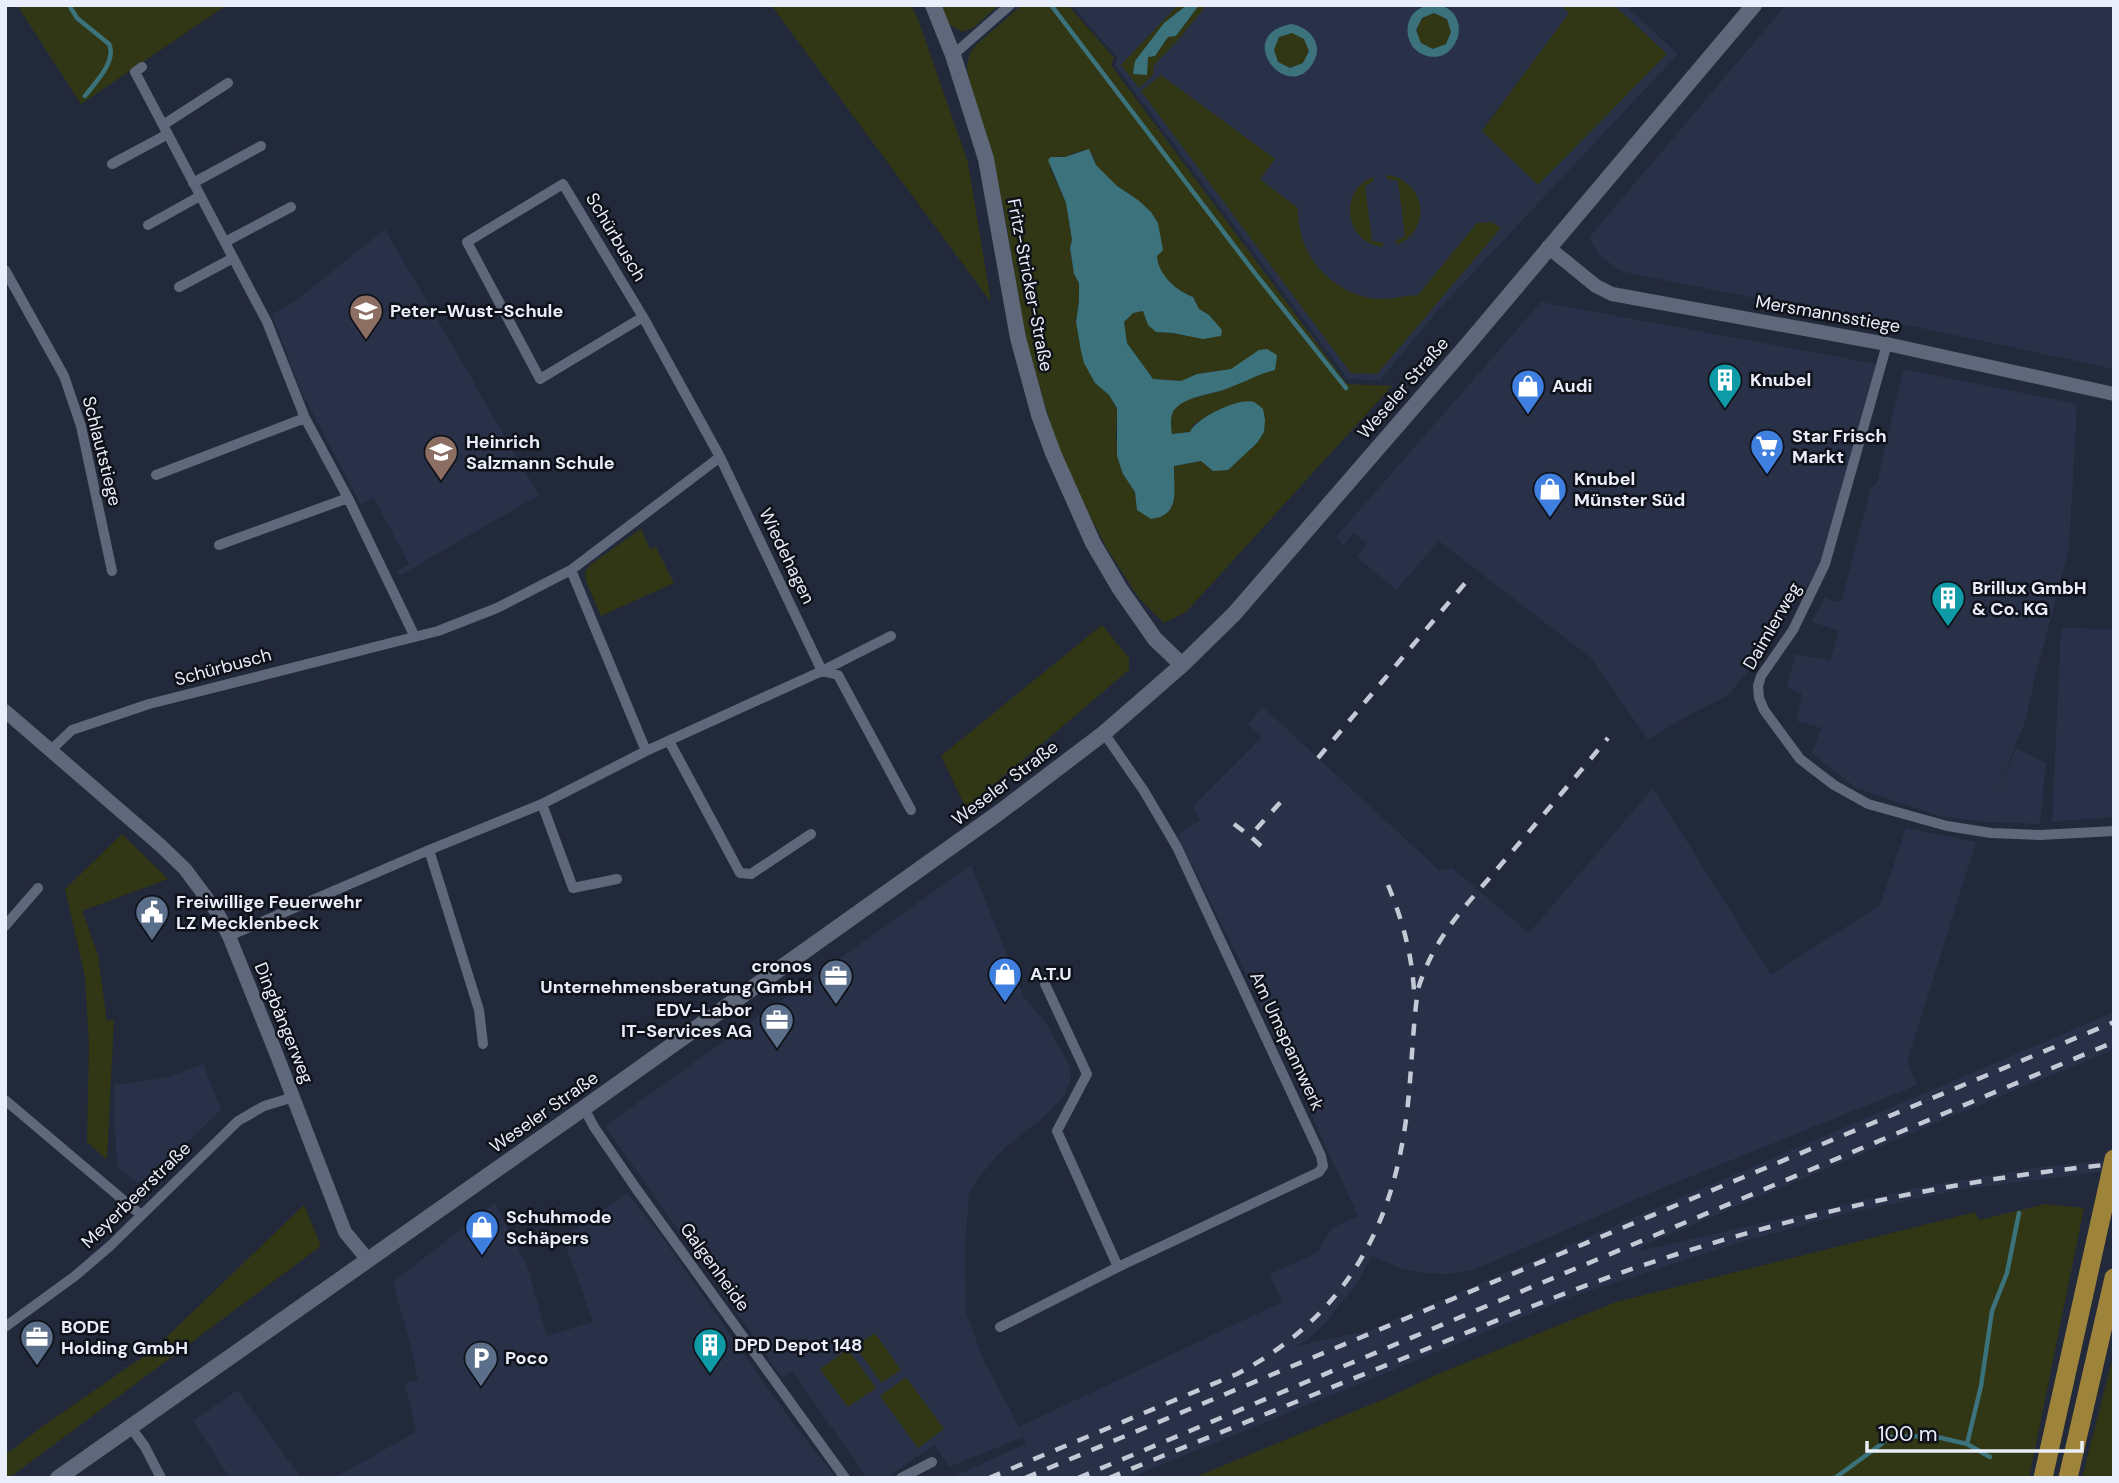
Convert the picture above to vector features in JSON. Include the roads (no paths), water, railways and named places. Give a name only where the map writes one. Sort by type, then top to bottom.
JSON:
[{"type":"highway","points":[[2043,1478],[2114,1159]]},
{"type":"highway","points":[[2068,1478],[2114,1278]]},
{"type":"main road","name":"Fritz-Stricker-Straße","points":[[933,5],[953,54],[986,159],[1018,338],[1039,415],[1053,453],[1088,533],[1119,589],[1154,639],[1182,666]]},
{"type":"main road","name":"Weseler Straße","points":[[58,1478],[1000,811],[1104,733],[1182,666],[1248,597],[1468,344],[1754,5]]},
{"type":"street","points":[[953,54],[1010,5]]},
{"type":"street","points":[[142,67],[135,72],[267,322],[305,418],[348,498],[415,637]]},
{"type":"street","points":[[112,164],[166,129],[228,83]]},
{"type":"street","points":[[193,183],[261,146]]},
{"type":"street","name":"Schürbusch","points":[[50,751],[72,730],[149,704],[438,631],[498,608],[571,570],[720,457],[643,317],[564,184],[467,242],[540,379],[643,317]]},
{"type":"street","points":[[148,225],[200,196]]},
{"type":"street","points":[[225,242],[291,207]]},
{"type":"street","name":"Mersmannsstiege","points":[[1548,247],[1596,286],[1612,294],[1887,344],[2114,394]]},
{"type":"street","points":[[179,287],[233,258]]},
{"type":"street","name":"Schlautstiege","points":[[5,270],[64,376],[81,426],[112,571]]},
{"type":"street","name":"Daimlerweg","points":[[1887,344],[1825,564],[1793,630],[1761,676],[1759,698],[1764,710],[1800,759],[1834,785],[1868,804],[1947,826],[1991,832],[2040,835],[2114,831]]},
{"type":"street","points":[[156,475],[305,418]]},
{"type":"street","name":"Wiedehagen","points":[[720,457],[822,671],[838,675],[911,810]]},
{"type":"street","points":[[219,545],[348,498]]},
{"type":"street","points":[[571,570],[646,751]]},
{"type":"street","points":[[229,936],[542,804],[646,751],[822,671],[891,636]]},
{"type":"street","name":"Dingbängerweg","points":[[5,711],[160,845],[185,869],[217,912],[294,1097],[345,1232],[368,1260]]},
{"type":"street","name":"Am Umspannwerk","points":[[1000,1327],[1118,1267],[1319,1172],[1323,1166],[1321,1156],[1177,847],[1144,791],[1104,733]]},
{"type":"street","points":[[669,741],[740,873],[751,874],[811,834]]},
{"type":"street","points":[[542,804],[573,888],[617,879]]},
{"type":"street","points":[[429,850],[479,1010],[483,1044]]},
{"type":"street","points":[[5,926],[38,888]]},
{"type":"street","points":[[1045,984],[1087,1074],[1057,1131],[1118,1267]]},
{"type":"street","name":"Meyerbeerstraße","points":[[5,1327],[75,1276],[110,1246],[238,1121],[264,1106],[294,1097]]},
{"type":"street","points":[[5,1100],[141,1215]]},
{"type":"street","name":"Galgenheide","points":[[584,1108],[635,1187],[845,1478]]},
{"type":"street","points":[[130,1426],[162,1478]]},
{"type":"street","points":[[901,1478],[932,1462]]},
{"type":"waterway","points":[[69,5],[77,18],[109,44],[111,51],[104,72],[85,96]]},
{"type":"waterway","points":[[1051,5],[1254,272],[1346,388]]},
{"type":"waterway","points":[[1835,1478],[1891,1437],[1933,1436],[1967,1444],[1981,1386],[1992,1311],[2007,1273],[2019,1213]]},
{"type":"waterway","points":[[1967,1444],[1990,1457]]},
{"type":"railway","points":[[1318,758],[1466,582]]},
{"type":"railway","points":[[989,1478],[1237,1374],[1271,1354],[1301,1331],[1327,1305],[1368,1246],[1395,1177],[1406,1120],[1418,989],[1425,969],[1443,936],[1465,906],[1608,738]]},
{"type":"railway","points":[[1261,846],[1250,836],[1286,796]]},
{"type":"railway","points":[[1234,824],[1250,836]]},
{"type":"railway","points":[[1388,885],[1406,937],[1414,991]]},
{"type":"railway","points":[[1025,1478],[2114,1022]]},
{"type":"railway","points":[[1078,1478],[2114,1042]]},
{"type":"railway","points":[[1109,1478],[1537,1304],[1662,1259],[1773,1226],[1885,1199],[1999,1178],[2114,1164]]},
{"type":"place","name":"Peter-Wust-Schule","points":[[366,341]]},
{"type":"place","name":"Knubel","points":[[1725,410]]},
{"type":"place","name":"Audi","points":[[1528,416]]},
{"type":"place","name":"Star Frisch Markt","points":[[1767,476]]},
{"type":"place","name":"Heinrich Salzmann Schule","points":[[441,482]]},
{"type":"place","name":"Knubel Münster Süd","points":[[1550,519]]},
{"type":"place","name":"Brillux GmbH & Co. KG","points":[[1948,628]]},
{"type":"place","name":"Freiwillige Feuerwehr LZ Mecklenbeck","points":[[152,942]]},
{"type":"place","name":"A.T.U","points":[[1005,1004]]},
{"type":"place","name":"cronos Unternehmensberatung GmbH","points":[[836,1006]]},
{"type":"place","name":"EDV-Labor IT-Services AG","points":[[777,1050]]},
{"type":"place","name":"Schuhmode Schäpers","points":[[482,1257]]},
{"type":"place","name":"BODE Holding GmbH","points":[[37,1367]]},
{"type":"place","name":"DPD Depot 148","points":[[710,1375]]},
{"type":"place","name":"Poco","points":[[481,1388]]}]
